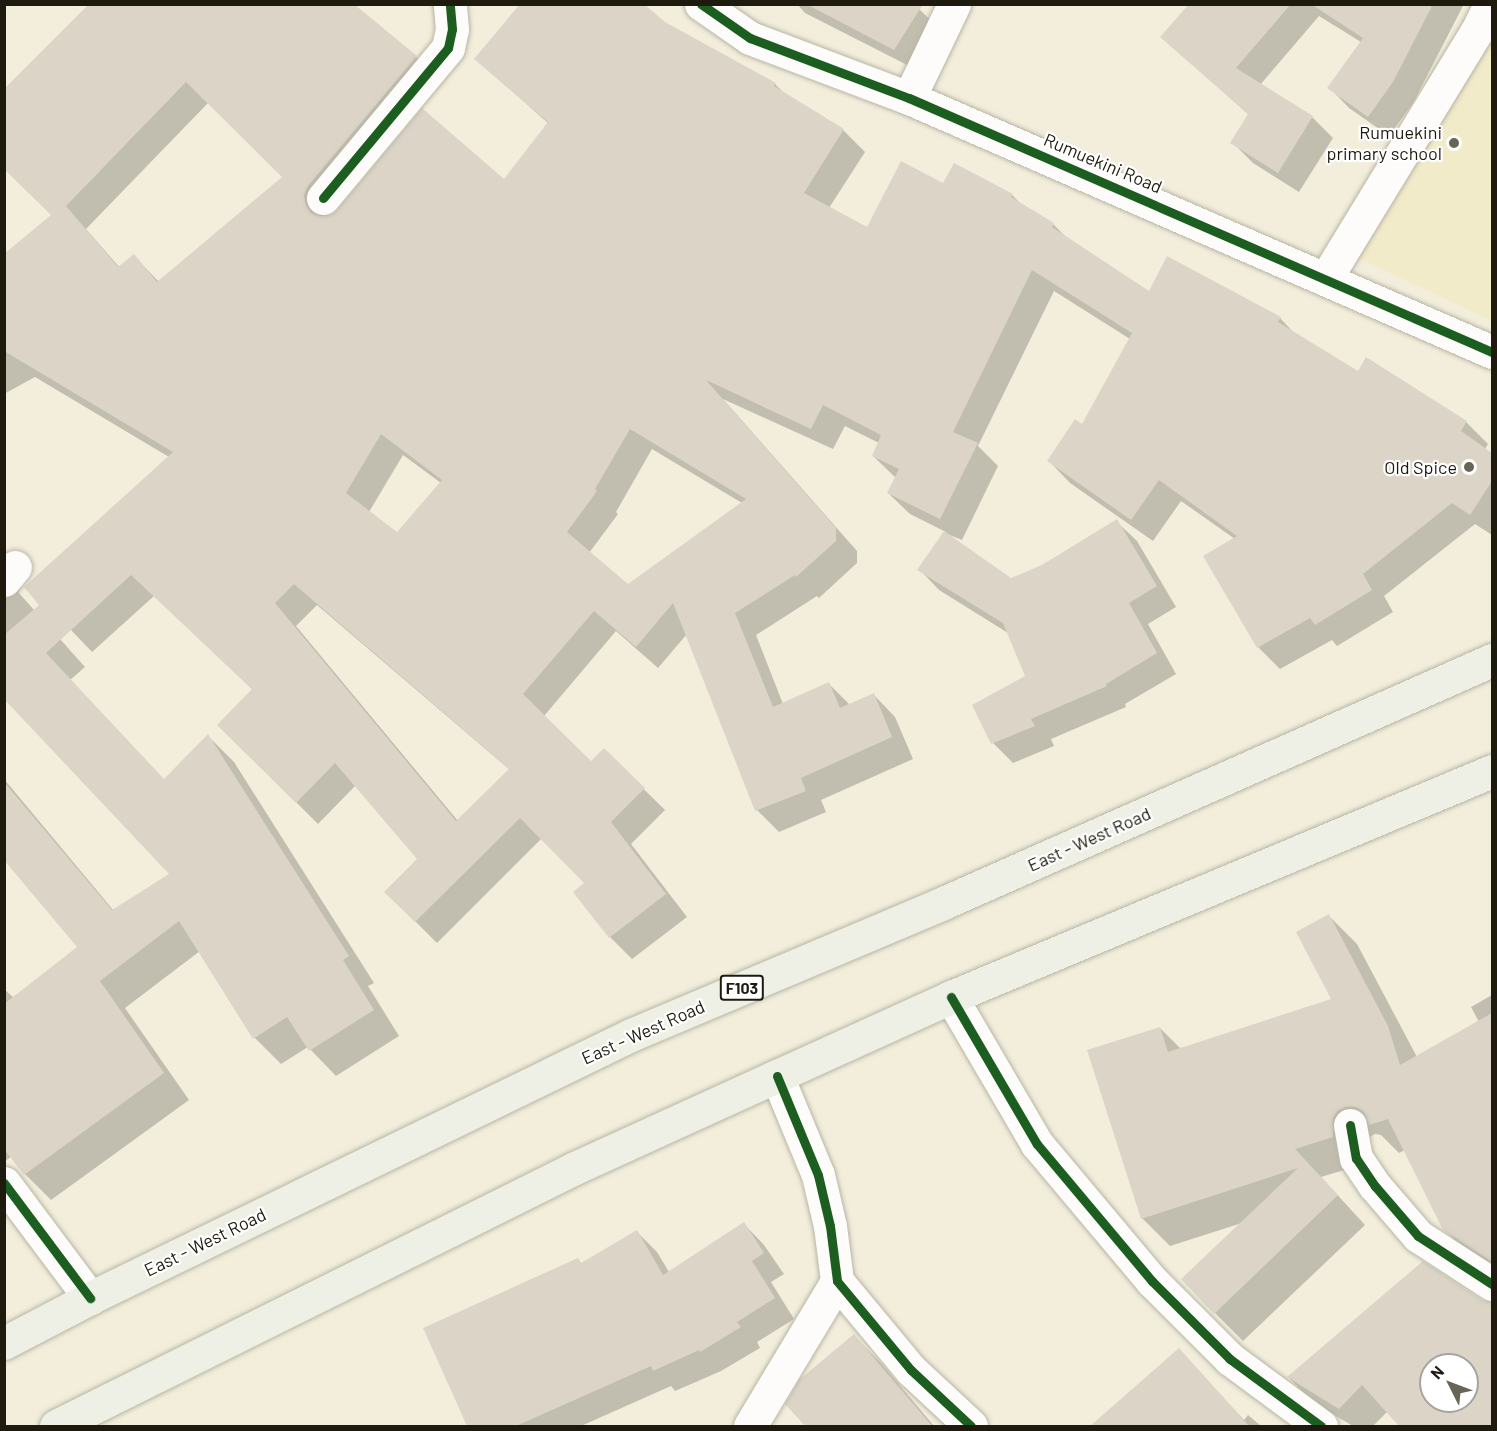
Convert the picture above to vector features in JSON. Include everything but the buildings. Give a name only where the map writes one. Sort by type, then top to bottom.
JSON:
[{"type":"main road","name":"East - West Road","points":[[4,1343],[90,1298],[631,1035],[951,900],[1492,660]]},
{"type":"main road","points":[[56,1426],[574,1168],[951,997],[1492,771]]},
{"type":"street","points":[[323,198],[448,48],[452,29],[450,4]]},
{"type":"street","name":"Rumuekini Road","points":[[701,4],[750,38],[909,98],[1492,352]]},
{"type":"street","points":[[909,98],[954,4]]},
{"type":"street","points":[[1326,278],[1477,31],[1490,4]]},
{"type":"street","points":[[951,997],[1037,1144],[1152,1281],[1230,1359],[1321,1426]]},
{"type":"street","points":[[777,1076],[818,1175],[830,1226],[837,1281],[911,1370],[971,1426]]},
{"type":"street","points":[[1350,1125],[1356,1158],[1375,1186],[1418,1236],[1492,1284]]},
{"type":"street","points":[[4,1183],[90,1298]]},
{"type":"street","points":[[750,1426],[837,1281]]},
{"type":"shaded area","name":"Rumuekini primary school","points":[[1492,5],[1492,321],[1354,256]]},
{"type":"cycle path","points":[[323,198],[448,48],[452,29],[450,4]]},
{"type":"cycle path","points":[[701,4],[750,38],[909,98],[1492,352]]},
{"type":"cycle path","points":[[951,997],[1037,1144],[1152,1281],[1230,1359],[1321,1426]]},
{"type":"cycle path","points":[[777,1076],[818,1175],[830,1226],[837,1281],[911,1370],[971,1426]]},
{"type":"cycle path","points":[[1350,1125],[1356,1158],[1375,1186],[1418,1236],[1492,1284]]},
{"type":"cycle path","points":[[4,1183],[90,1298]]},
{"type":"place","name":"Rumuekini primary school","points":[[1454,143]]},
{"type":"place","name":"Old Spice","points":[[1469,467]]}]
